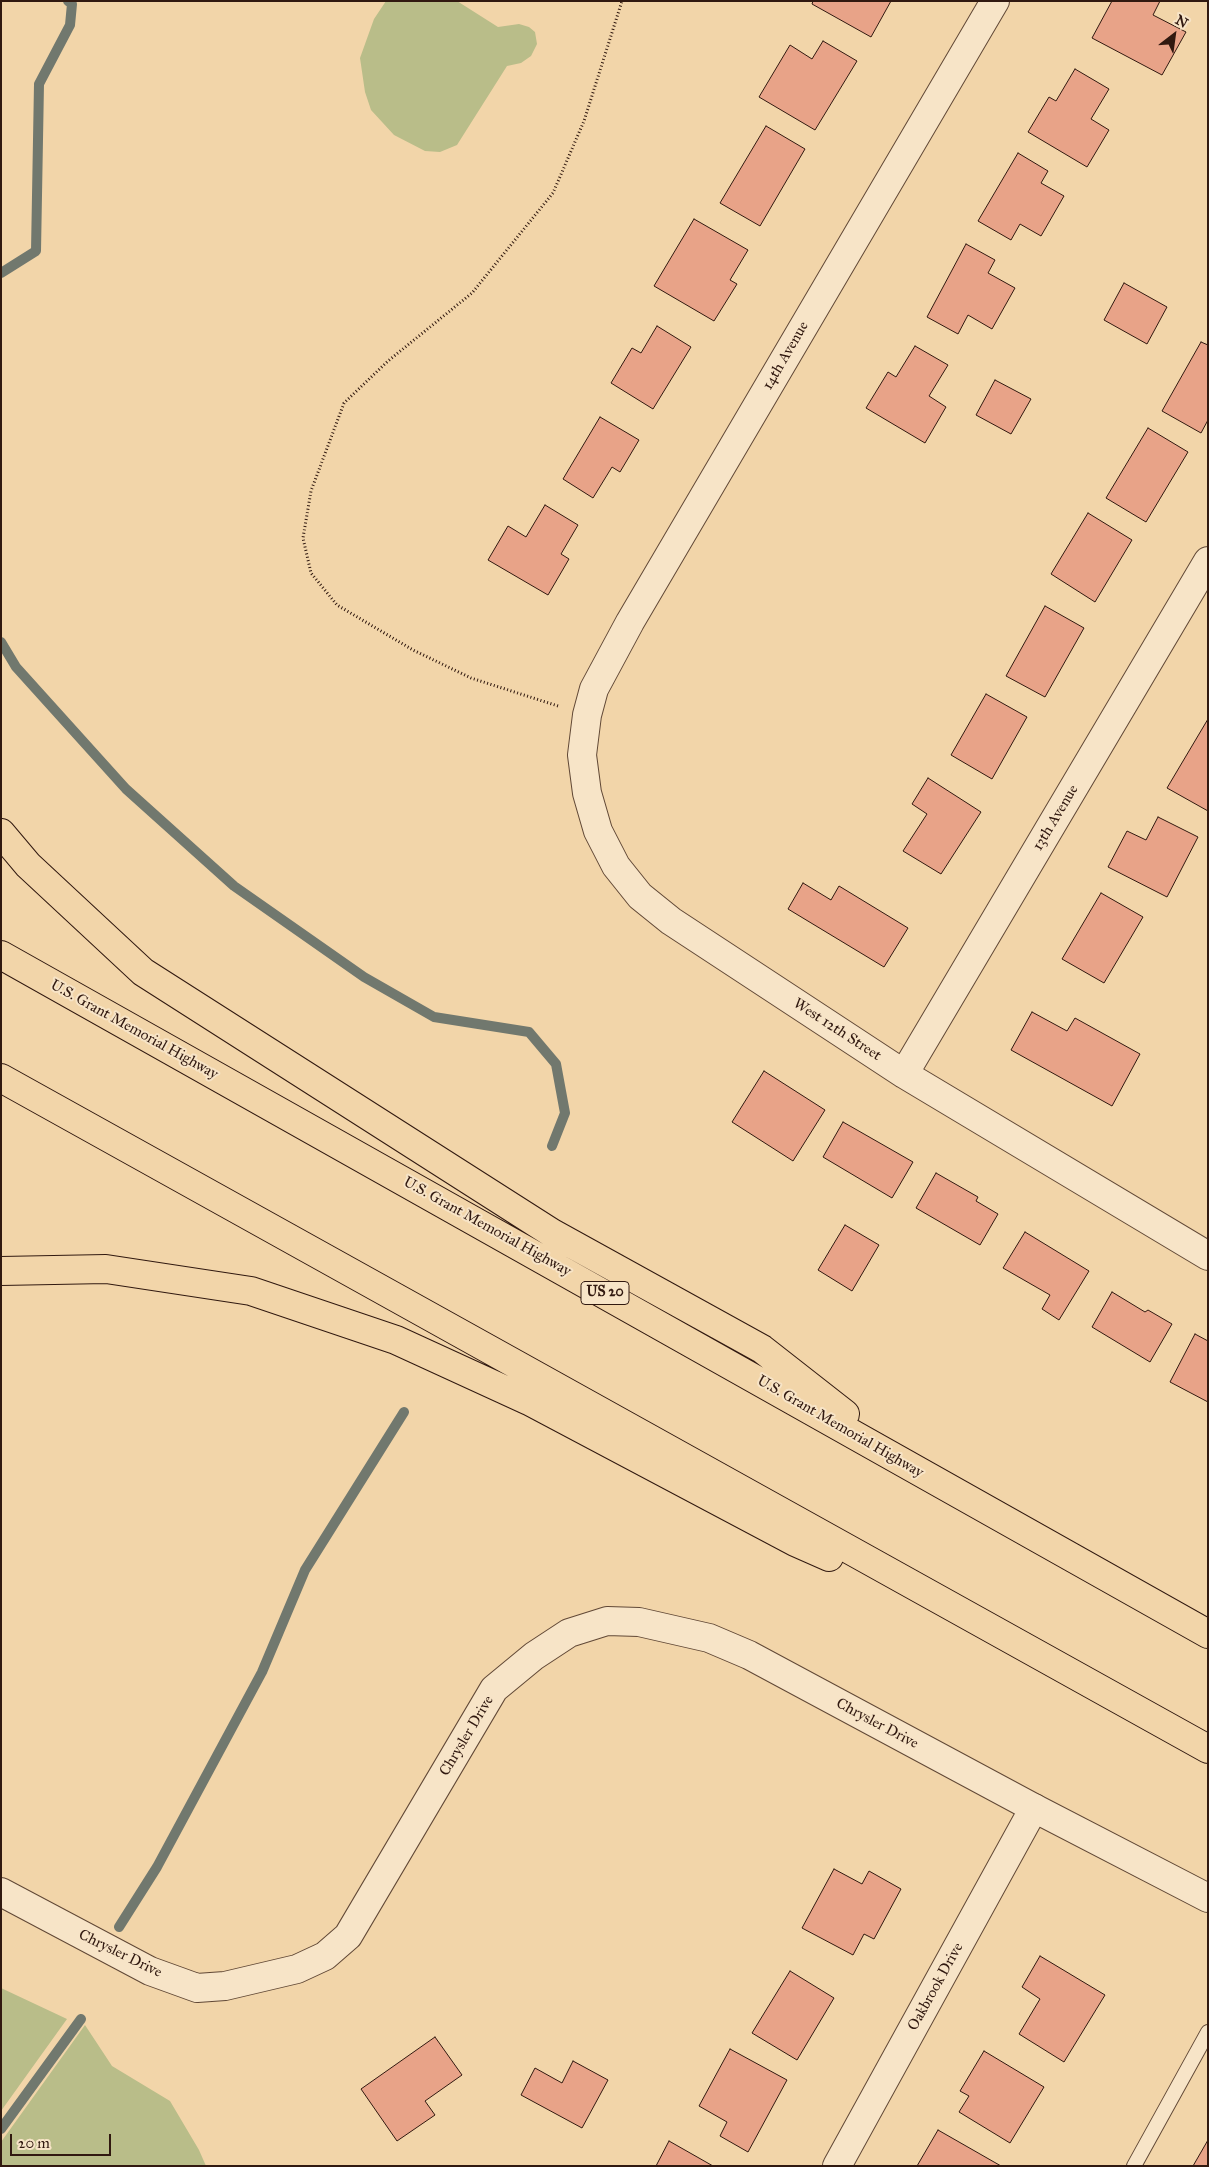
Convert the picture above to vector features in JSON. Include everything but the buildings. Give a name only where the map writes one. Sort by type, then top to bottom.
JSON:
[{"type":"main road","points":[[1,833],[28,865],[143,972],[552,1233],[762,1349],[923,1475]]},
{"type":"main road","name":"U.S. Grant Memorial Highway","points":[[1,955],[1208,1634]]},
{"type":"main road","points":[[1,1078],[1208,1749]]},
{"type":"main road","points":[[1,1271],[106,1270],[251,1291],[396,1340],[529,1401],[795,1542],[961,1613]]},
{"type":"street","name":"14th Avenue","points":[[587,715],[594,688],[630,622],[995,1]]},
{"type":"street","name":"13th Avenue","points":[[904,1074],[1208,561]]},
{"type":"street","name":"West 12th Street","points":[[587,715],[582,755],[587,793],[592,812],[598,831],[616,866],[640,896],[671,921],[904,1074],[1208,1256]]},
{"type":"street","name":"Chrysler Drive","points":[[1,1892],[150,1971],[197,1988],[225,1986],[297,1969],[325,1956],[348,1936],[494,1689],[534,1656],[569,1633],[607,1621],[639,1622],[709,1638],[749,1655],[1034,1808],[1208,1898]]},
{"type":"street","name":"Oakbrook Drive","points":[[837,2166],[1034,1808]]},
{"type":"lane","points":[[1134,2166],[1208,2032]]},
{"type":"path","points":[[587,715],[471,678],[413,650],[337,605],[312,573],[303,538],[311,491],[344,403],[388,362],[472,293],[553,193],[584,121],[622,1]]},
{"type":"green space","points":[[386,1],[457,1],[498,27],[519,24],[529,27],[535,32],[537,44],[531,56],[521,63],[507,66],[457,145],[440,152],[425,151],[394,135],[371,110],[365,92],[360,58],[374,19]]},
{"type":"green space","points":[[1,1988],[67,2019],[1,2111]]},
{"type":"green space","points":[[85,2025],[112,2066],[170,2101],[199,2150],[206,2166],[1,2166],[1,2142]]},
{"type":"waterway","points":[[1,273],[36,251],[39,84],[70,25],[72,4],[68,1]]},
{"type":"waterway","points":[[1,642],[16,667],[126,789],[234,886],[364,977],[434,1017],[529,1032],[556,1064],[565,1113],[552,1146]]},
{"type":"waterway","points":[[119,1927],[157,1867],[262,1672],[305,1570],[404,1412]]},
{"type":"waterway","points":[[1,2129],[81,2019]]}]
